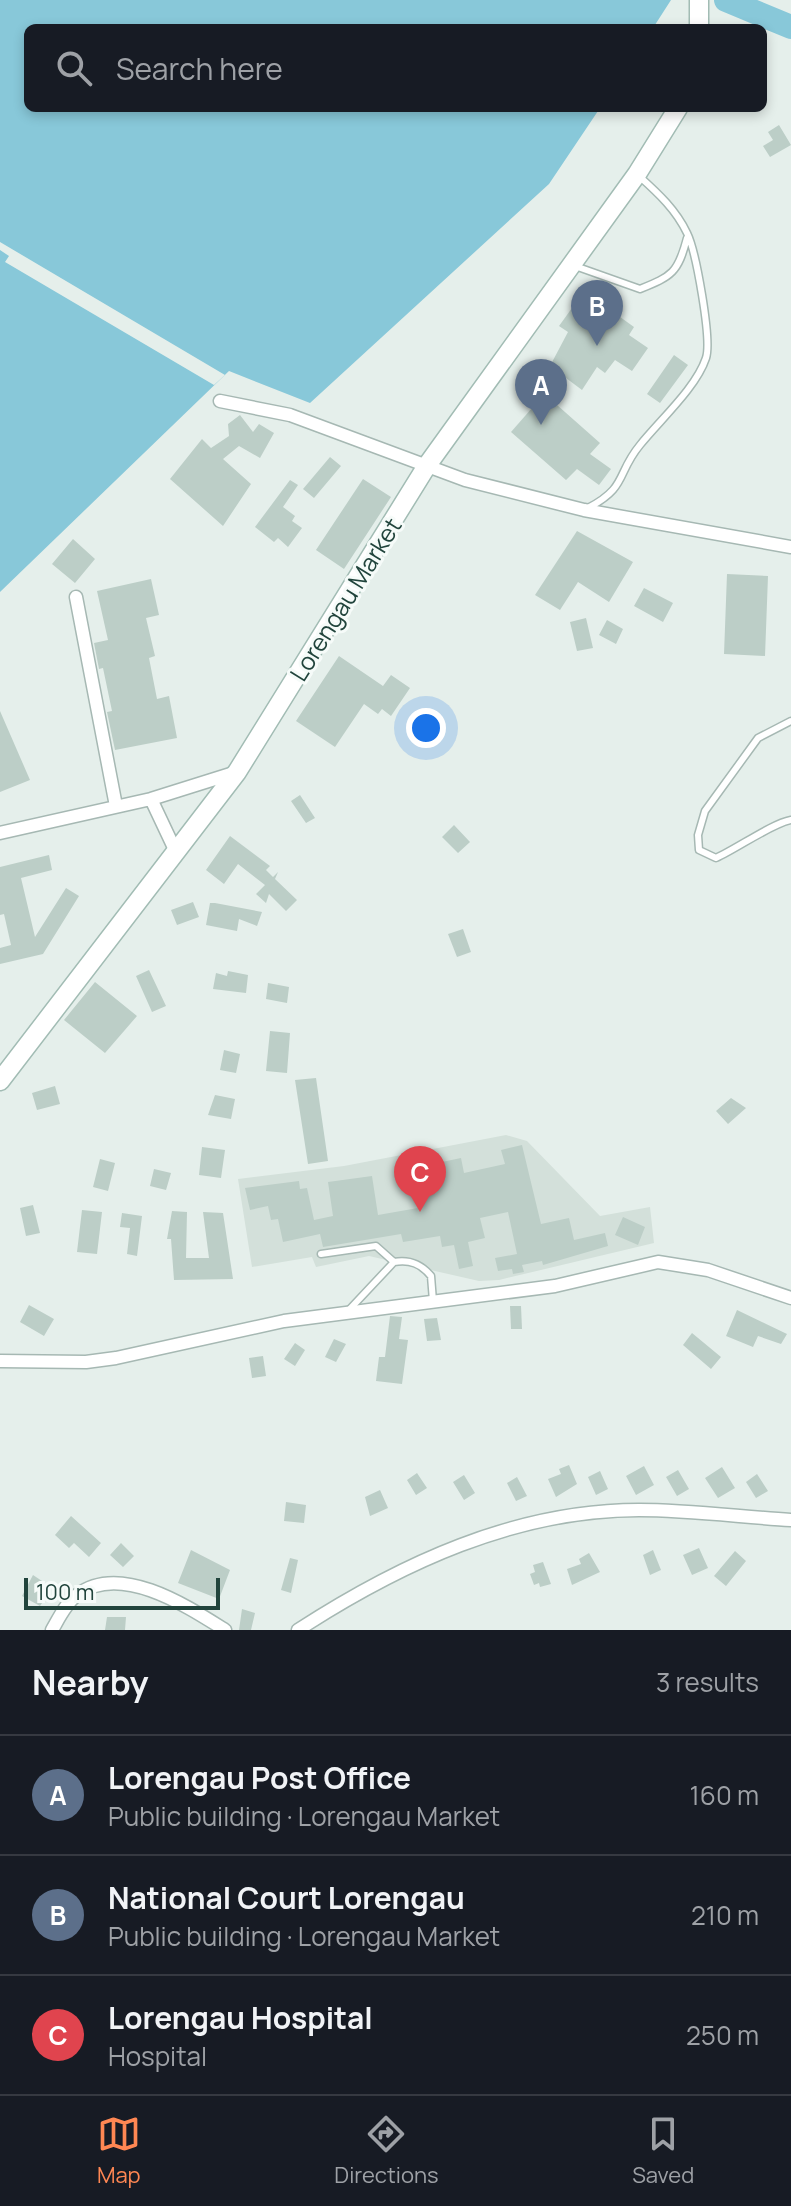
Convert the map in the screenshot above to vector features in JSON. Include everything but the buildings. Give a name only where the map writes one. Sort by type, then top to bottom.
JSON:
[{"type":"main road","points":[[699,0],[699,24]]},
{"type":"main road","name":"Lorengau Market","points":[[0,1081],[237,772],[428,464],[637,174],[676,112]]},
{"type":"street","points":[[220,401],[290,415],[465,480],[584,510],[791,547]]},
{"type":"street","points":[[76,597],[116,806]]},
{"type":"street","points":[[0,833],[151,799],[237,772]]},
{"type":"street","points":[[151,799],[176,852]]},
{"type":"street","points":[[0,1361],[86,1362],[116,1358],[284,1321],[555,1286],[658,1262],[708,1270],[791,1298]]},
{"type":"street","points":[[298,1630],[336,1606],[439,1554],[537,1520],[639,1510],[791,1520]]},
{"type":"street","points":[[52,1630],[78,1594],[94,1586],[119,1582],[168,1599],[225,1630]]},
{"type":"lane","points":[[584,510],[612,496],[637,448],[671,411],[706,359],[710,334],[688,235],[668,202],[637,174]]},
{"type":"lane","points":[[571,264],[640,289],[670,277],[681,262],[688,235]]},
{"type":"lane","points":[[791,721],[758,738],[705,811],[698,835],[699,850],[716,858],[758,838],[776,823],[791,820]]},
{"type":"lane","points":[[321,1254],[376,1246],[394,1262],[412,1262],[426,1271],[433,1283],[433,1301]]},
{"type":"lane","points":[[348,1311],[394,1262]]},
{"type":"shaded area","points":[[506,1135],[527,1141],[600,1216],[650,1207],[654,1243],[499,1280],[479,1281],[369,1256],[316,1267],[312,1257],[252,1267],[238,1179],[344,1166]]},
{"type":"water","points":[[0,0],[671,0],[656,24],[24,24],[24,112],[597,112],[549,184],[310,403],[229,371],[0,592]]},
{"type":"pier","points":[[0,242],[225,375],[214,385],[5,262],[9,256],[0,250]]},
{"type":"waterway","points":[[726,0],[791,27]]},
{"type":"place","name":"National Court Lorengau","points":[[597,346]]},
{"type":"place","name":"Lorengau Post Office","points":[[541,425]]},
{"type":"place","name":"Lorengau Hospital","points":[[420,1212]]}]
